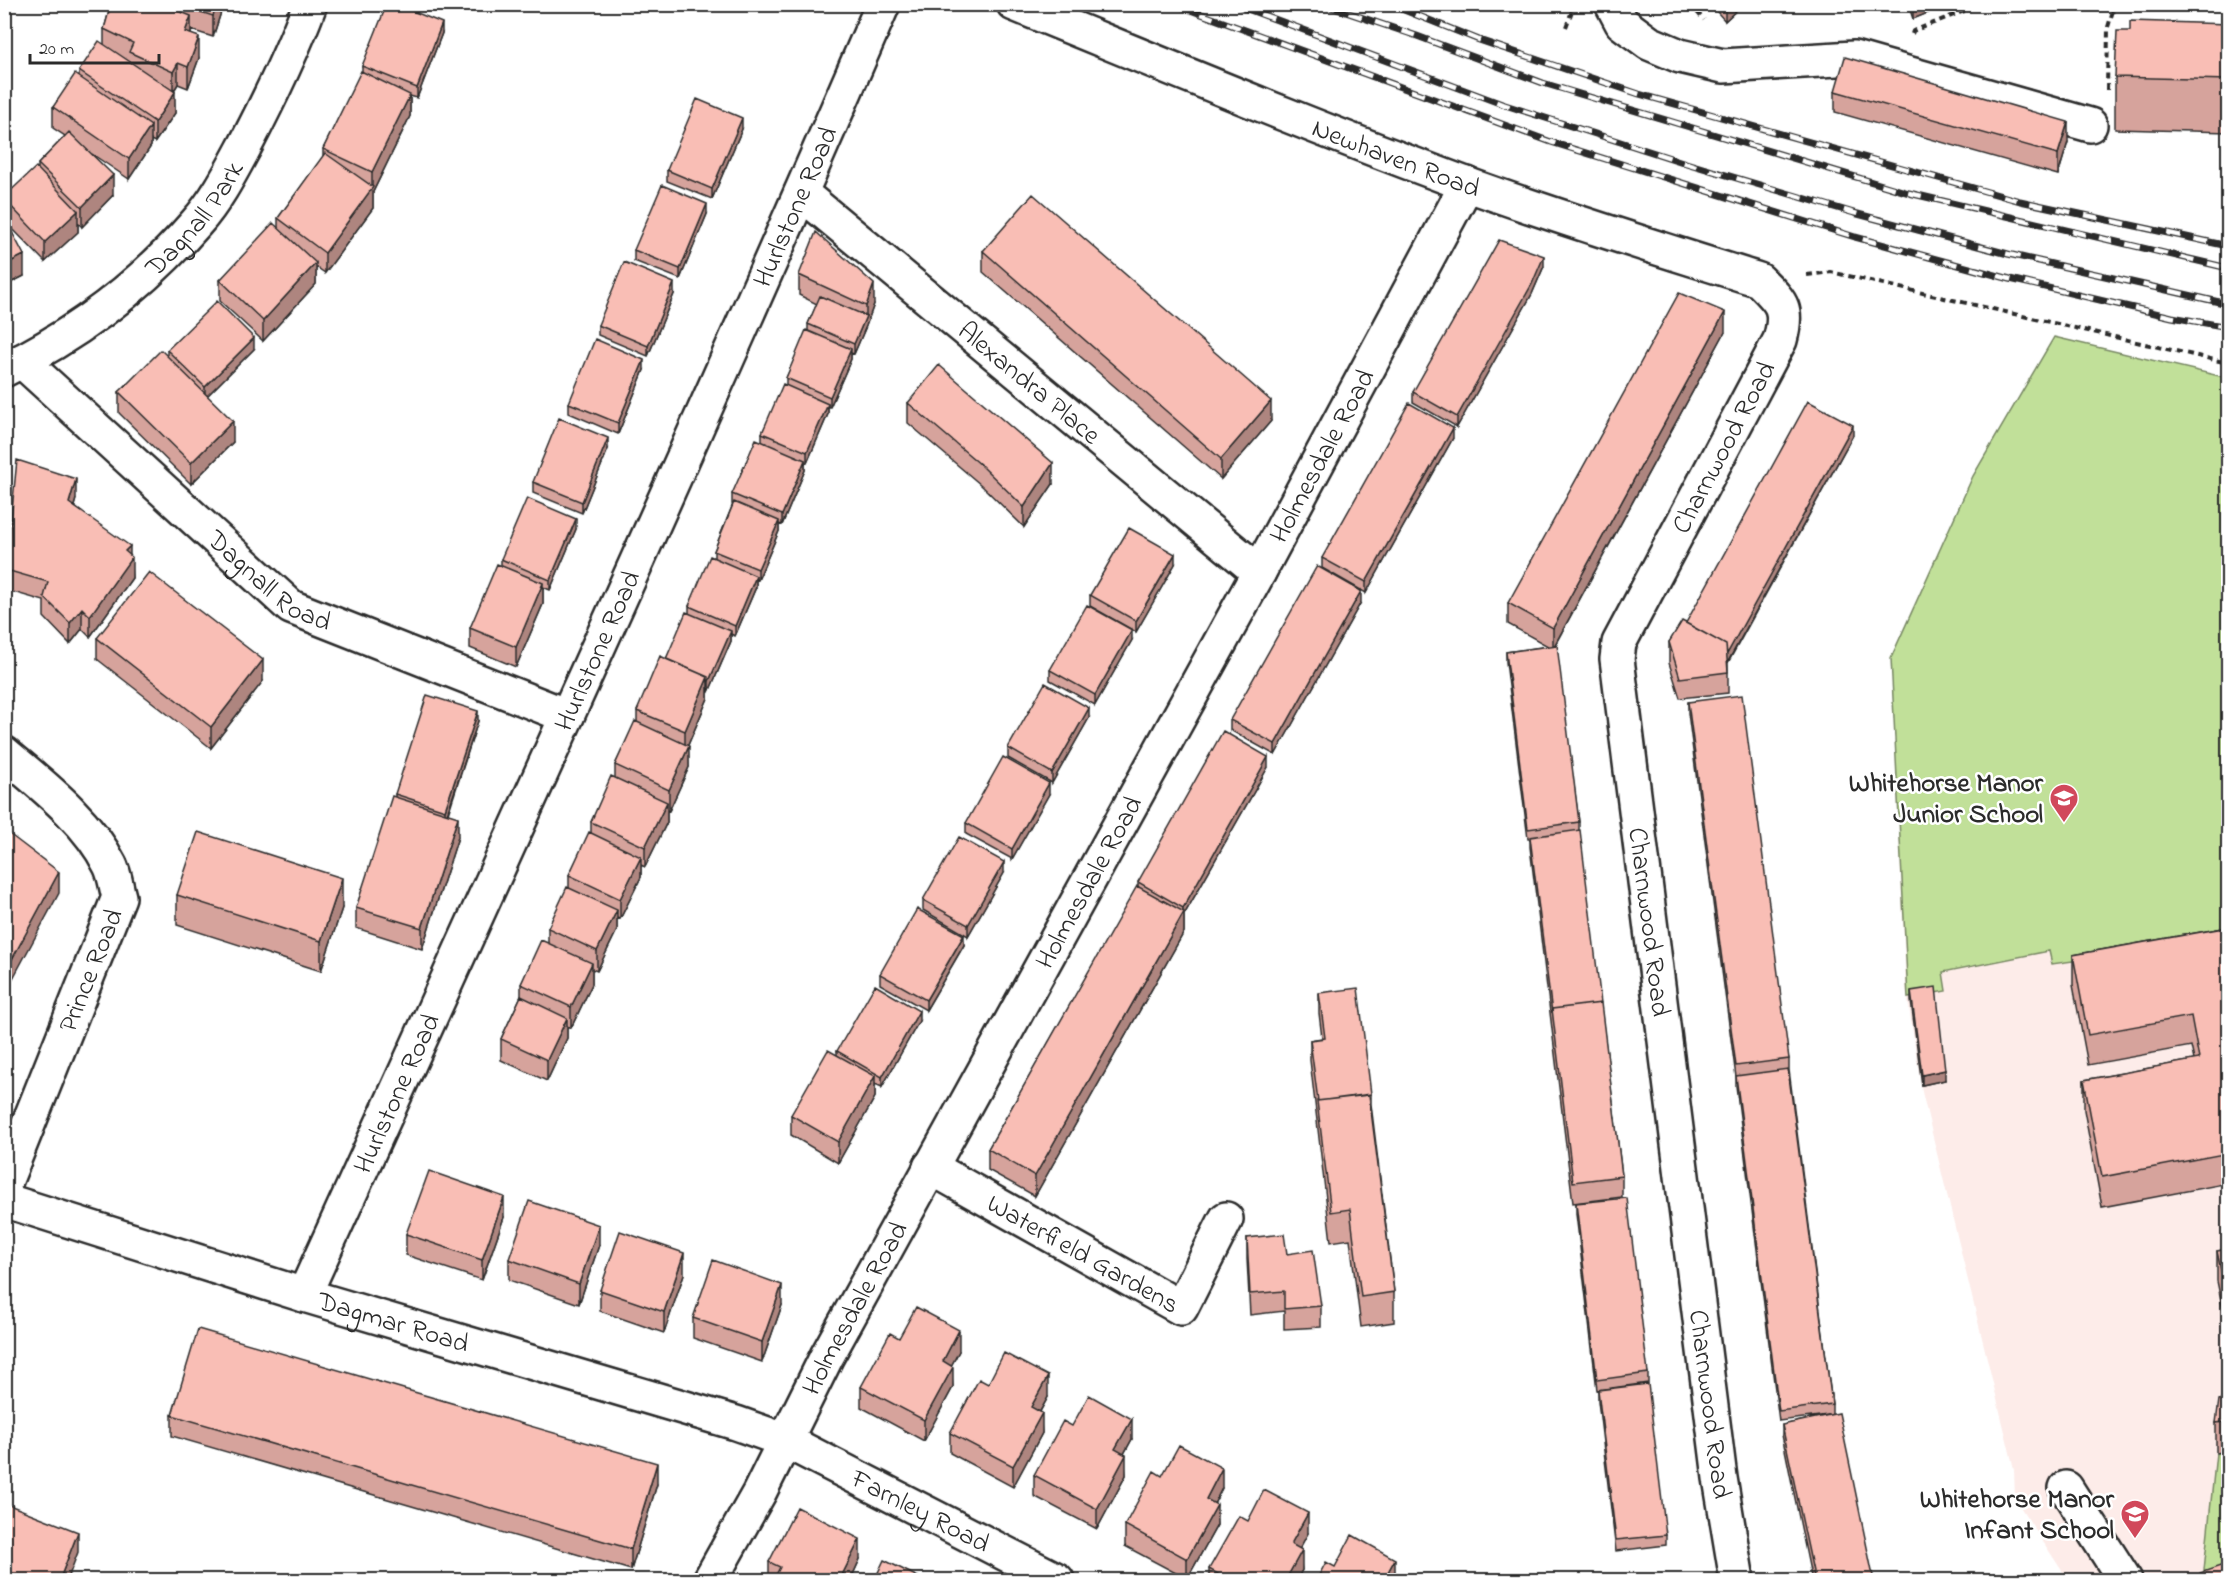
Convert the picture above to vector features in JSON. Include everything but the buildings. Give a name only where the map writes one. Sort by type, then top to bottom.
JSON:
[{"type":"street","name":"Dagnall Park","points":[[13,366],[92,320],[146,276],[198,222],[231,172],[272,96],[310,4]]},
{"type":"street","name":"Hurlstone Road","points":[[304,1295],[567,716],[883,4]]},
{"type":"street","name":"Newhaven Road","points":[[1014,4],[1390,155],[1770,291]]},
{"type":"street","points":[[1612,4],[1622,23],[1649,43],[1680,56],[1723,66],[1854,58],[2090,125]]},
{"type":"street","name":"Holmesdale Road","points":[[710,1581],[759,1493],[827,1356],[1259,572],[1467,184]]},
{"type":"street","name":"Alexandra Place","points":[[801,193],[1259,572]]},
{"type":"street","name":"Charnwood Road","points":[[1737,1581],[1720,1478],[1617,659],[1619,643],[1780,340],[1785,323],[1770,291]]},
{"type":"street","name":"Dagnall Road","points":[[13,366],[291,607],[567,716]]},
{"type":"street","name":"Prince Road","points":[[4,753],[53,795],[91,833],[111,868],[119,897],[4,1185]]},
{"type":"street","name":"Waterfield Gardens","points":[[930,1167],[1181,1308],[1226,1219]]},
{"type":"street","name":"Dagmar Road","points":[[4,1200],[304,1295],[736,1423],[784,1440]]},
{"type":"street","name":"Farnley Road","points":[[784,1440],[1057,1581]]},
{"type":"street","points":[[2066,1488],[2125,1581]]},
{"type":"path","points":[[1566,27],[1575,4]]},
{"type":"path","points":[[1898,71],[1913,31],[1982,4]]},
{"type":"path","points":[[2090,125],[2107,125],[2108,27],[2115,4]]},
{"type":"path","points":[[1770,291],[1831,272],[2229,363]]},
{"type":"shaded area","name":"Whitehorse Manor Junior School","points":[[2054,337],[2228,378],[2228,1580],[2068,1580],[2015,1499],[2014,1469],[1922,1092],[1906,988],[1891,658],[1973,476]]},
{"type":"green space","points":[[2054,337],[2228,378],[2228,939],[2052,964],[2049,951],[1943,972],[1946,991],[1908,998],[1891,658],[1973,476]]},
{"type":"green space","points":[[2228,1451],[2228,1580],[2203,1580],[2216,1453]]},
{"type":"railway","points":[[1174,4],[1551,142],[1855,237],[2010,279],[2172,317],[2228,327]]},
{"type":"railway","points":[[1234,4],[1502,104],[1686,163],[1854,213],[2008,254],[2228,304]]},
{"type":"railway","points":[[1322,4],[1417,36],[1543,83],[1909,193],[2228,268]]},
{"type":"railway","points":[[1389,4],[1479,40],[1639,94],[2020,201],[2228,246]]},
{"type":"place","name":"Whitehorse Manor Junior School","points":[[2064,824]]},
{"type":"place","name":"Whitehorse Manor Infant School","points":[[2135,1540]]}]
